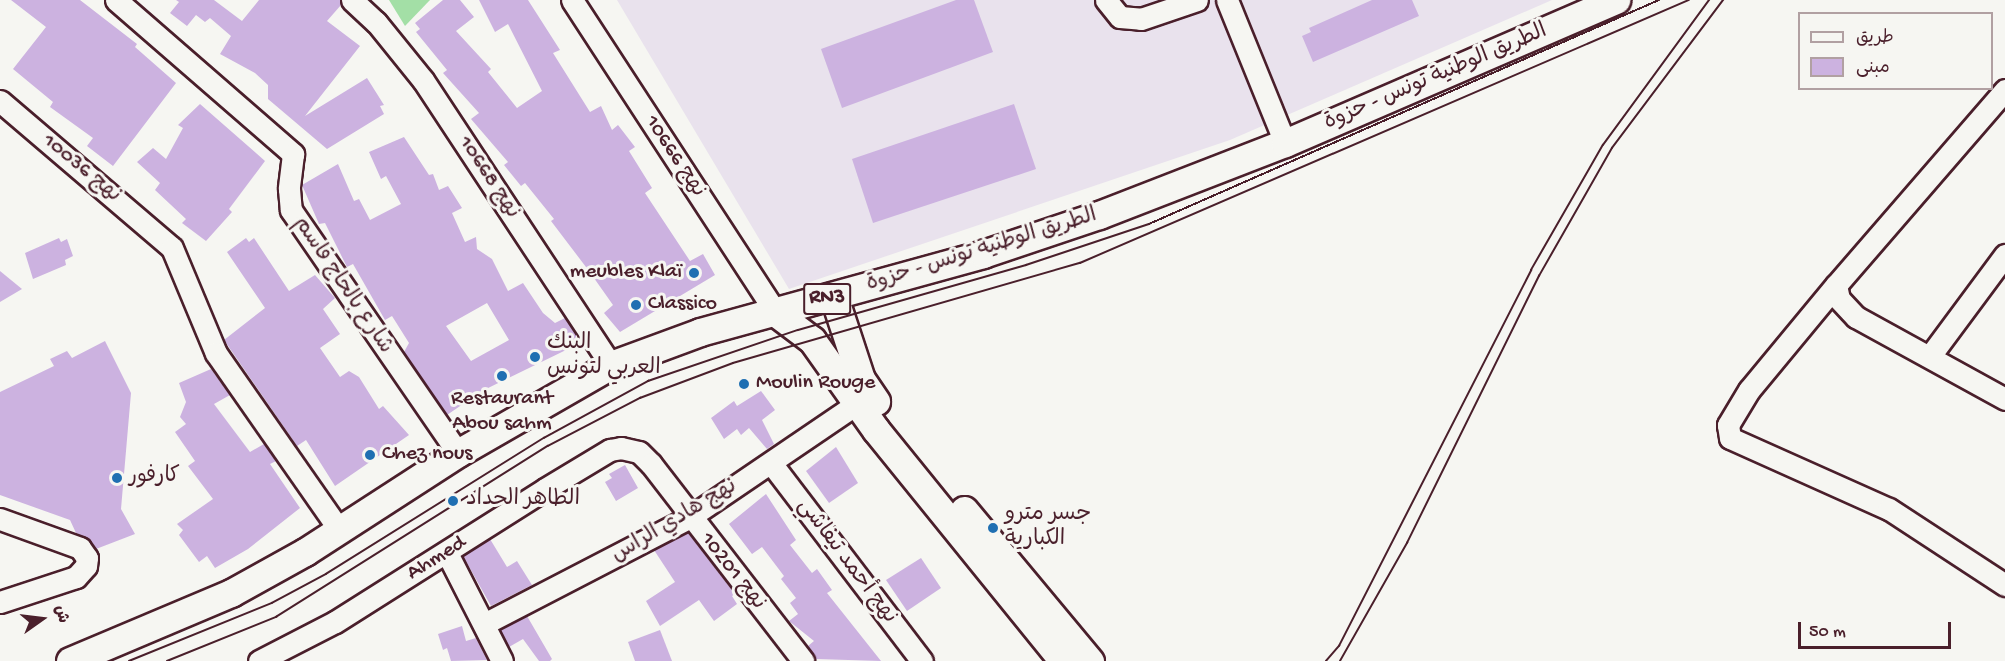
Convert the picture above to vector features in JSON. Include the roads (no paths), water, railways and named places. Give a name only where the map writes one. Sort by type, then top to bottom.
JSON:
[{"type":"main road","name":"الطريق الوطنية تونس - حزوة","points":[[70,661],[222,597],[339,529],[458,453],[611,365],[700,332],[834,297],[1089,218],[1285,143],[1616,0]]},
{"type":"main road","points":[[834,297],[868,391],[1090,661]]},
{"type":"main road","points":[[776,313],[812,340],[856,404],[1063,661]]},
{"type":"street","name":"شارع بالحاج قاسم","points":[[116,0],[293,154],[288,189],[291,210],[458,453]]},
{"type":"street","name":"نهج 10668","points":[[352,0],[376,21],[423,80],[611,365]]},
{"type":"street","name":"نهج 10666","points":[[572,0],[776,313]]},
{"type":"street","points":[[1106,0],[1120,17],[1141,19],[1197,0]]},
{"type":"street","points":[[1227,0],[1285,143]]},
{"type":"street","points":[[2005,90],[1836,285],[1749,390],[1728,425],[1730,438],[1889,509],[2005,585]]},
{"type":"street","name":"نهج 10036","points":[[0,101],[162,236],[179,262],[197,315],[216,353],[339,529]]},
{"type":"street","points":[[1930,356],[1999,273],[2005,255]]},
{"type":"street","points":[[1836,285],[1839,298],[1856,317],[2005,399]]},
{"type":"street","name":"نهج هادي الراس","points":[[484,624],[690,517],[856,404]]},
{"type":"street","name":"نهج 10201","points":[[610,450],[631,448],[639,452],[803,661]]},
{"type":"street","name":"Ahmed","points":[[259,661],[335,622],[610,450]]},
{"type":"street","name":"نهج أحمد تيفاشي","points":[[771,463],[922,661]]},
{"type":"street","points":[[0,519],[80,548],[87,558],[86,566],[76,577],[0,603]]},
{"type":"street","points":[[447,553],[502,661]]},
{"type":"tram line","points":[[129,661],[272,603],[326,574],[544,438],[648,381],[798,330],[1026,265],[1149,224],[1659,0]]},
{"type":"tram line","points":[[167,661],[276,617],[548,446],[640,398],[733,363],[1080,263],[1689,0]]},
{"type":"tram line","points":[[1326,661],[1339,646],[1531,270],[1603,145],[1709,0]]},
{"type":"tram line","points":[[1340,661],[1407,543],[1539,276],[1612,148],[1723,0]]},
{"type":"place","name":"meubles Klaï","points":[[694,273]]},
{"type":"place","name":"Classico","points":[[636,305]]},
{"type":"place","name":"البنك العربي لتونس","points":[[535,357]]},
{"type":"place","name":"Restaurant Abou sahm","points":[[502,376]]},
{"type":"place","name":"Moulin Rouge","points":[[744,384]]},
{"type":"place","name":"Chez nous","points":[[370,455]]},
{"type":"place","name":"كارفور","points":[[117,478]]},
{"type":"place","name":"الطاهر الحداد","points":[[453,501]]},
{"type":"place","name":"جسر مترو الكبارية","points":[[993,528]]}]
